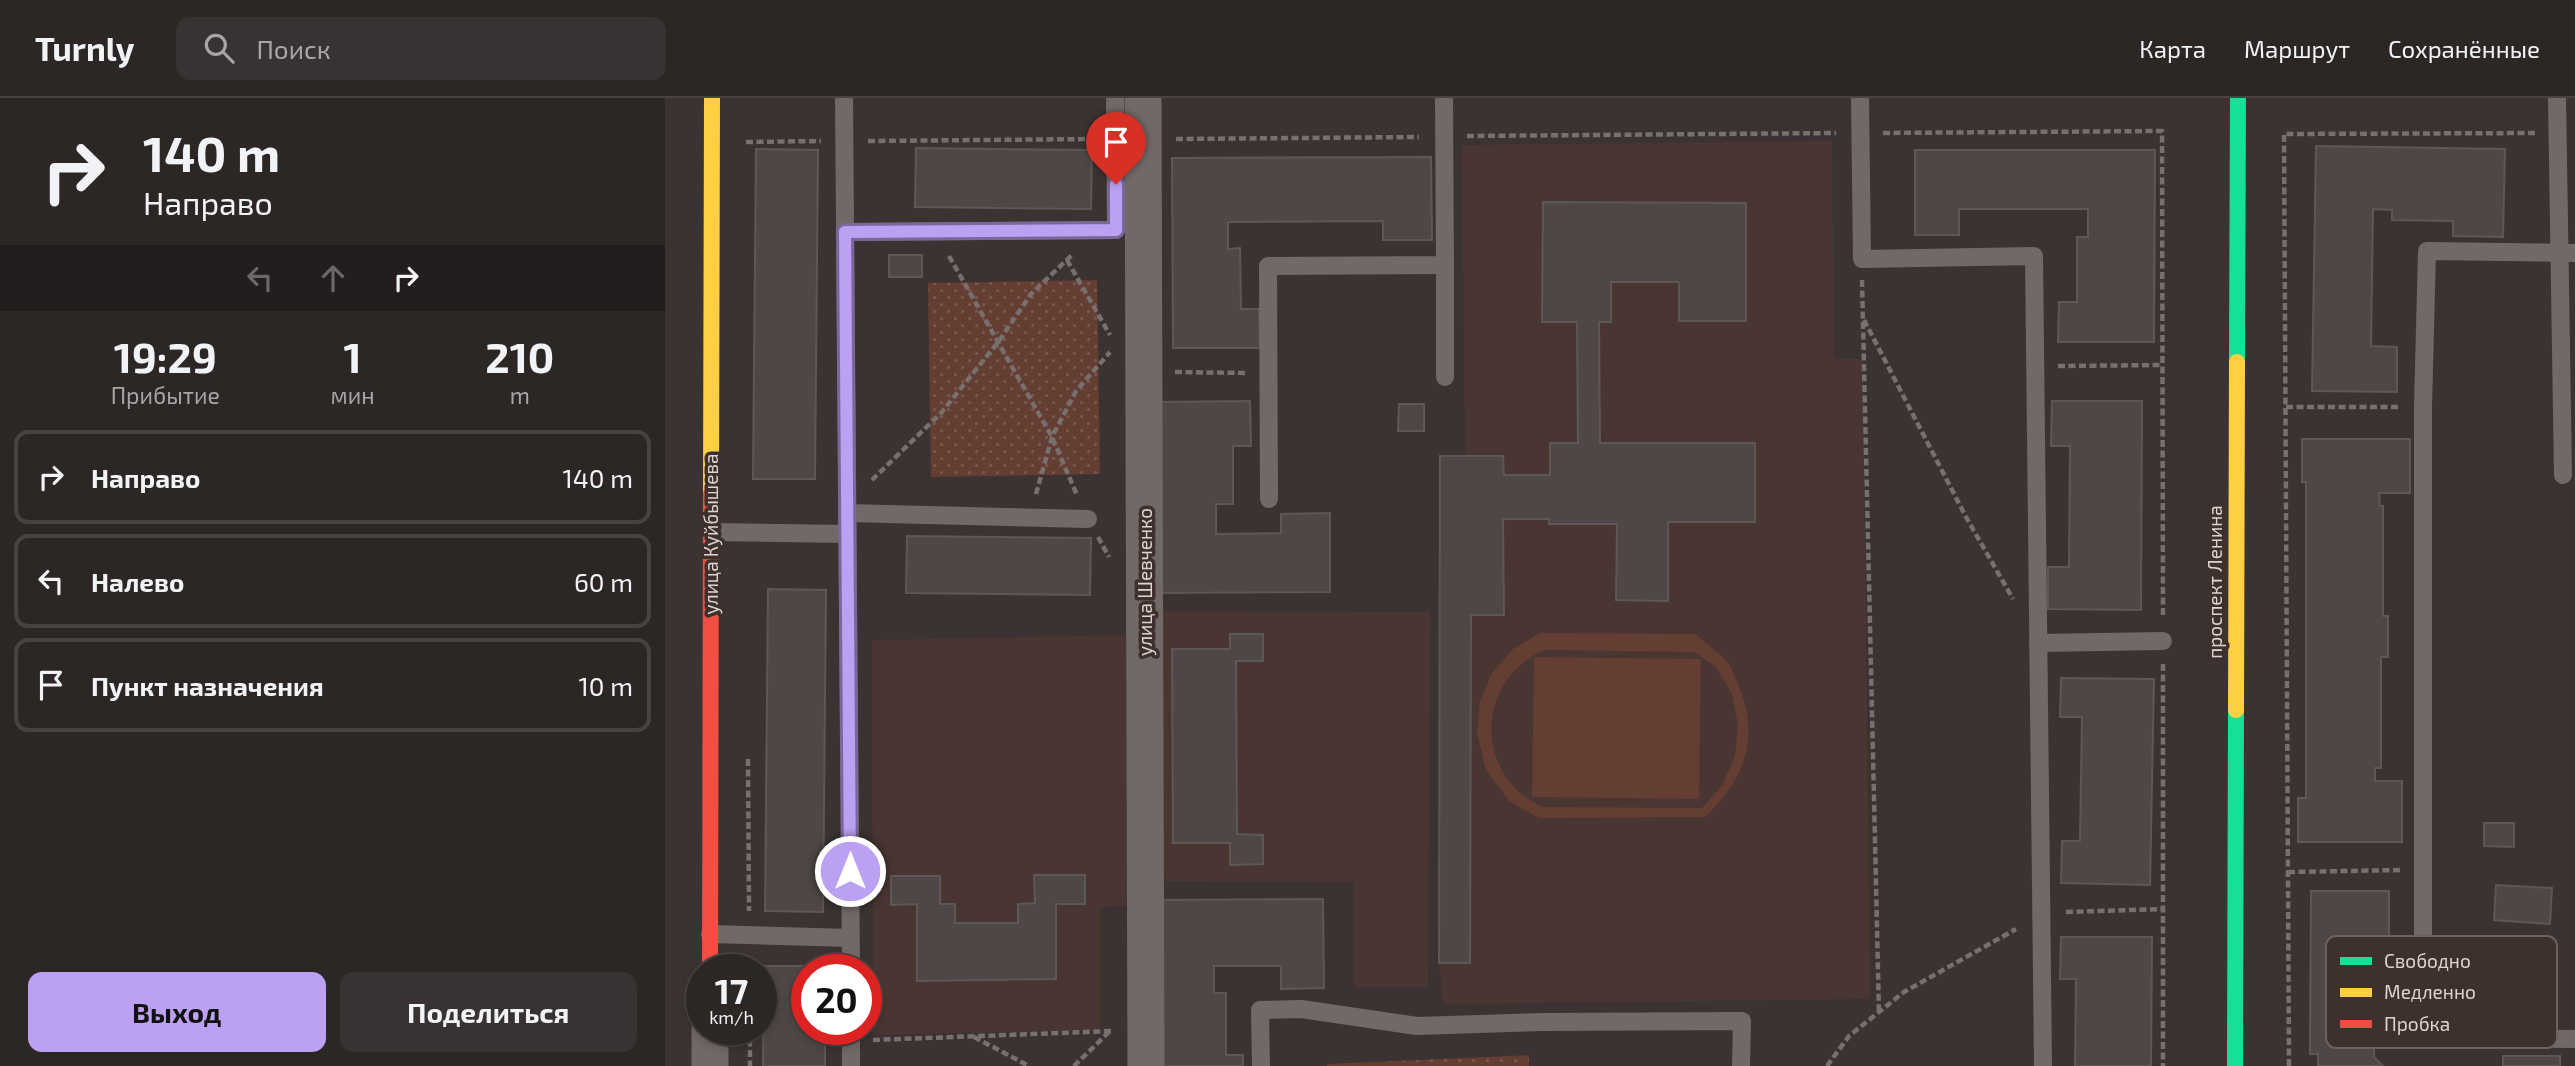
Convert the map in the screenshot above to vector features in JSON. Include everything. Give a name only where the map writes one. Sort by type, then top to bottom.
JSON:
[{"type":"street","name":"улица Куйбышева","points":[[710,954],[712,98]]},
{"type":"street","name":"улица Шевченко","points":[[1143,98],[1146,1048]]},
{"type":"street","name":"проспект Ленина","points":[[2235,1066],[2238,98]]},
{"type":"street","points":[[710,1045],[710,1066]]},
{"type":"lane","points":[[844,98],[850,954]]},
{"type":"lane","points":[[845,232],[1116,230],[1115,98]]},
{"type":"lane","points":[[1444,98],[1445,377]]},
{"type":"lane","points":[[1860,98],[1861,258],[2034,256],[2043,1066]]},
{"type":"lane","points":[[2557,98],[2557,133],[2567,253],[2563,475]]},
{"type":"lane","points":[[2423,936],[2423,407],[2427,251],[2567,253]]},
{"type":"lane","points":[[1269,499],[1268,266],[1445,265]]},
{"type":"lane","points":[[847,513],[1088,519]]},
{"type":"lane","points":[[711,532],[847,534]]},
{"type":"lane","points":[[2038,643],[2163,641]]},
{"type":"lane","points":[[710,934],[850,938]]},
{"type":"lane","points":[[1261,1066],[1260,1010],[1301,1009],[1417,1026],[1742,1021],[1741,1066]]},
{"type":"lane","points":[[2557,1039],[2575,1039]]},
{"type":"lane","points":[[851,1045],[851,1066]]},
{"type":"path","points":[[2162,131],[2163,1066]]},
{"type":"path","points":[[2289,1065],[2284,134],[2557,133]]},
{"type":"path","points":[[1030,517],[1052,437],[1076,391],[1116,344],[1067,260],[1054,230]]},
{"type":"path","points":[[847,513],[863,490],[941,414],[999,341],[1031,294],[1079,249],[1116,230]]},
{"type":"path","points":[[935,231],[1052,437],[1088,519],[1122,579],[1145,604]]},
{"type":"path","points":[[1861,258],[1879,1014]]},
{"type":"path","points":[[1864,319],[1966,517],[2038,643]]},
{"type":"path","points":[[2035,366],[2162,365]]},
{"type":"path","points":[[1144,372],[1269,373]]},
{"type":"path","points":[[2285,407],[2423,407]]},
{"type":"path","points":[[2288,872],[2423,870]]},
{"type":"path","points":[[1827,1066],[1849,1035],[1904,992],[2042,913],[2163,909]]},
{"type":"path","points":[[1074,1066],[1109,1031]]},
{"type":"path","points":[[882,1036],[974,1037],[1109,1031],[1146,1048]]},
{"type":"path","points":[[974,1037],[1029,1066]]},
{"type":"path","points":[[750,1045],[750,1066]]},
{"type":"shaded area","points":[[1832,141],[1834,359],[1863,359],[1870,999],[1443,1004],[1439,963],[1440,456],[1465,455],[1462,145]]},
{"type":"shaded area","points":[[1097,280],[1100,474],[931,477],[928,283]]},
{"type":"shaded area","points":[[1158,611],[1430,612],[1428,987],[1354,987],[1354,882],[1159,881]]},
{"type":"shaded area","points":[[1540,633],[1696,634],[1729,664],[1745,703],[1748,739],[1745,756],[1730,788],[1705,817],[1539,818],[1509,801],[1486,770],[1477,733],[1480,701],[1492,673],[1513,649]],"holes":[[[1545,650],[1694,652],[1716,667],[1732,694],[1738,724],[1735,755],[1723,784],[1702,808],[1543,807],[1520,793],[1504,773],[1494,751],[1491,728],[1495,704],[1505,682],[1522,664]]]},
{"type":"shaded area","points":[[1126,635],[1127,906],[1100,907],[1100,1030],[882,1035],[882,954],[873,954],[872,640]]},
{"type":"shaded area","points":[[1534,657],[1701,659],[1699,799],[1532,797]]},
{"type":"shaded area","points":[[1529,1055],[1529,1066],[1327,1066],[1327,1064]]},
{"type":"building","points":[[2316,146],[2505,149],[2503,237],[2453,236],[2453,221],[2392,220],[2392,210],[2373,209],[2371,346],[2397,347],[2397,392],[2312,391]]},
{"type":"building","points":[[916,148],[1092,150],[1091,209],[915,207]]},
{"type":"building","points":[[756,149],[818,150],[815,479],[753,479]]},
{"type":"building","points":[[1915,150],[2155,150],[2154,342],[2058,342],[2059,302],[2077,302],[2077,237],[2088,237],[2088,209],[1959,209],[1959,235],[1915,235]]},
{"type":"building","points":[[1431,157],[1432,240],[1383,240],[1383,221],[1228,222],[1228,249],[1240,248],[1241,309],[1259,309],[1260,348],[1173,348],[1172,158]]},
{"type":"building","points":[[1543,202],[1746,203],[1746,321],[1679,321],[1679,282],[1611,282],[1611,322],[1599,322],[1600,443],[1755,443],[1755,522],[1668,522],[1668,601],[1616,600],[1617,524],[1549,524],[1549,519],[1503,519],[1504,615],[1471,615],[1470,963],[1439,963],[1440,456],[1503,456],[1504,475],[1550,475],[1550,443],[1578,443],[1577,322],[1542,322]]},
{"type":"building","points":[[889,255],[922,255],[922,277],[889,277]]},
{"type":"building","points":[[1250,401],[1251,446],[1233,446],[1233,504],[1216,504],[1216,534],[1281,533],[1281,514],[1330,513],[1330,592],[1158,593],[1157,402]]},
{"type":"building","points":[[2052,401],[2142,401],[2141,610],[2048,609],[2048,567],[2069,567],[2070,446],[2051,446]]},
{"type":"building","points":[[1399,404],[1424,404],[1424,431],[1398,431]]},
{"type":"building","points":[[2302,439],[2410,439],[2410,493],[2379,493],[2380,506],[2383,506],[2383,616],[2388,616],[2388,657],[2381,657],[2381,768],[2375,768],[2375,781],[2402,781],[2402,842],[2298,842],[2298,798],[2306,798],[2306,482],[2302,482]]},
{"type":"building","points":[[907,536],[1091,538],[1090,595],[906,593]]},
{"type":"building","points":[[768,589],[826,590],[823,912],[765,911]]},
{"type":"building","points":[[1230,634],[1263,634],[1263,661],[1236,661],[1237,834],[1263,835],[1263,864],[1230,865],[1230,843],[1173,843],[1172,649],[1230,649]]},
{"type":"building","points":[[2061,678],[2154,679],[2150,885],[2061,883],[2062,841],[2080,841],[2082,717],[2060,717]]},
{"type":"building","points":[[2484,823],[2514,823],[2514,847],[2484,846]]},
{"type":"building","points":[[1034,875],[1085,875],[1085,904],[1056,904],[1056,979],[917,981],[917,904],[891,905],[891,876],[940,876],[940,904],[955,904],[955,923],[1018,923],[1018,904],[1035,903]]},
{"type":"building","points":[[2496,885],[2552,888],[2550,924],[2494,920]]},
{"type":"building","points":[[2311,891],[2389,891],[2389,936],[2326,936],[2326,1048],[2374,1048],[2374,1057],[2383,1066],[2318,1066],[2318,1054],[2310,1054]]},
{"type":"building","points":[[1323,899],[1324,988],[1281,989],[1281,966],[1214,966],[1214,993],[1226,993],[1226,1055],[1243,1055],[1243,1066],[1162,1066],[1161,900]]},
{"type":"building","points":[[2061,937],[2152,937],[2151,1066],[2075,1066],[2076,979],[2060,979]]},
{"type":"building","points":[[777,966],[791,966],[791,1045],[825,1045],[825,1066],[763,1066],[763,1045],[777,1045]]},
{"type":"building","points":[[2503,1056],[2560,1056],[2560,1066],[2503,1066]]},
{"type":"traffic: fast","points":[[2237,362],[2238,98]]},
{"type":"traffic: fast","points":[[2235,1066],[2236,710]]},
{"type":"traffic: slow","points":[[711,494],[712,98]]},
{"type":"traffic: slow","points":[[2236,710],[2237,362]]},
{"type":"traffic: jam","points":[[710,954],[711,494]]},
{"type":"route","points":[[850,871],[845,232],[1116,230],[1116,184]]}]
